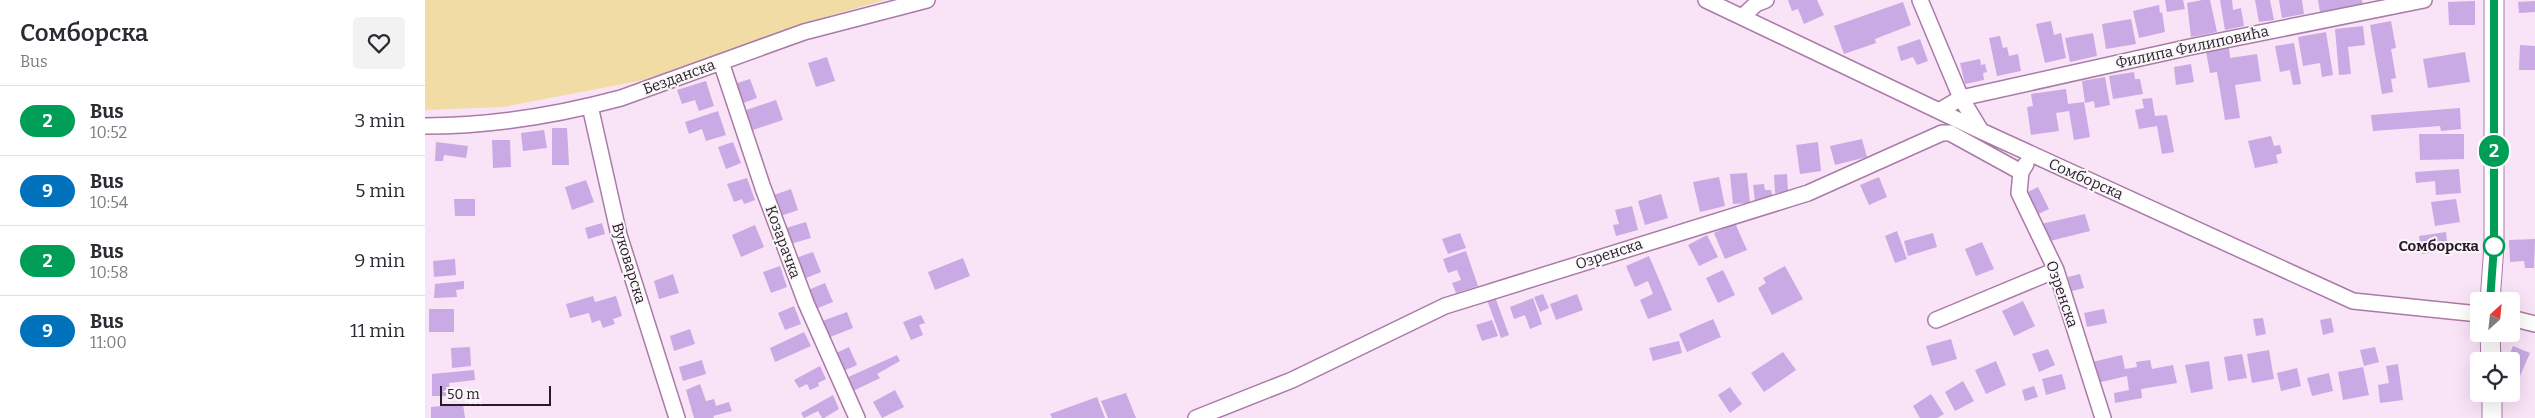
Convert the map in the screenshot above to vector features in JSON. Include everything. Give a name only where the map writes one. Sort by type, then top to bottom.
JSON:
[{"type":"street","name":"Безданска","points":[[425,126],[493,122],[590,106],[621,98],[804,32],[927,0]]},
{"type":"street","name":"Сомборска","points":[[1706,0],[1981,131],[2353,302],[2470,313]]},
{"type":"street","points":[[1742,16],[1756,4],[1766,0]]},
{"type":"street","points":[[1920,0],[1961,98],[1981,131]]},
{"type":"street","name":"Филипа Филиповића","points":[[1939,111],[1961,98],[2190,47],[2424,0]]},
{"type":"street","points":[[2491,292],[2494,246],[2494,0]]},
{"type":"street","name":"Козарачка","points":[[721,62],[763,188],[806,303],[857,418]]},
{"type":"street","name":"Вуковарска","points":[[590,106],[619,235],[677,418]]},
{"type":"street","name":"Озренска","points":[[1196,418],[1292,380],[1445,306],[1808,194],[1942,133],[1950,133],[2021,172],[2019,193],[2056,270],[2103,418]]},
{"type":"street","points":[[2021,172],[2032,154]]},
{"type":"street","points":[[1936,320],[2056,270]]},
{"type":"street","points":[[2520,320],[2535,324]]},
{"type":"street","points":[[2492,402],[2492,418]]},
{"type":"shaded area","points":[[425,0],[885,0],[801,24],[644,80],[503,107],[425,110]]},
{"type":"building","points":[[1788,0],[1817,0],[1824,15],[1804,24],[1798,9],[1792,11]]},
{"type":"building","points":[[2165,0],[2183,0],[2185,9],[2167,12]]},
{"type":"building","points":[[2210,0],[2217,32],[2191,37],[2187,3]]},
{"type":"building","points":[[2220,0],[2232,0],[2233,10],[2241,8],[2244,26],[2225,30]]},
{"type":"building","points":[[2255,0],[2270,0],[2274,20],[2259,22]]},
{"type":"building","points":[[2279,0],[2302,0],[2304,14],[2282,18]]},
{"type":"building","points":[[2318,0],[2362,0],[2363,5],[2320,12]]},
{"type":"building","points":[[2475,1],[2475,25],[2449,25],[2448,2]]},
{"type":"building","points":[[2535,1],[2535,12],[2519,13],[2518,2]]},
{"type":"building","points":[[1903,2],[1911,25],[1875,39],[1876,43],[1844,54],[1834,26]]},
{"type":"building","points":[[2159,5],[2165,32],[2139,38],[2133,11]]},
{"type":"building","points":[[2131,19],[2136,44],[2106,49],[2102,24]]},
{"type":"building","points":[[2051,21],[2054,35],[2061,33],[2066,58],[2045,63],[2036,24]]},
{"type":"building","points":[[2391,21],[2396,48],[2391,49],[2396,78],[2391,79],[2393,92],[2382,94],[2370,25]]},
{"type":"building","points":[[2363,26],[2365,45],[2348,47],[2351,74],[2339,75],[2335,29]]},
{"type":"building","points":[[2326,32],[2333,75],[2322,77],[2320,63],[2303,66],[2298,37]]},
{"type":"building","points":[[2093,33],[2097,56],[2070,62],[2065,38]]},
{"type":"building","points":[[2000,36],[2003,48],[2007,47],[2009,56],[2018,54],[2021,71],[1997,76],[1989,38]]},
{"type":"building","points":[[1920,39],[1928,61],[1917,65],[1913,57],[1901,61],[1897,47]]},
{"type":"building","points":[[2294,43],[2301,84],[2293,85],[2290,70],[2280,72],[2275,46]]},
{"type":"building","points":[[2520,45],[2535,46],[2535,70],[2519,70]]},
{"type":"building","points":[[2229,48],[2230,58],[2257,54],[2261,81],[2235,85],[2240,118],[2225,120],[2217,72],[2210,73],[2206,52]]},
{"type":"building","points":[[2465,52],[2470,82],[2428,88],[2423,59]]},
{"type":"building","points":[[827,57],[835,81],[816,87],[808,63]]},
{"type":"building","points":[[1980,59],[1981,65],[1985,64],[1987,72],[1983,73],[1984,80],[1965,84],[1960,63]]},
{"type":"building","points":[[2191,64],[2194,82],[2176,85],[2174,67]]},
{"type":"building","points":[[2134,72],[2135,79],[2140,79],[2143,94],[2113,99],[2109,76]]},
{"type":"building","points":[[2105,77],[2110,105],[2095,108],[2094,101],[2085,103],[2082,81]]},
{"type":"building","points":[[750,79],[757,98],[738,105],[731,85]]},
{"type":"building","points":[[706,81],[714,106],[699,111],[695,100],[682,104],[677,90]]},
{"type":"building","points":[[2066,89],[2068,104],[2084,102],[2090,137],[2074,140],[2069,111],[2056,113],[2059,131],[2031,135],[2027,107],[2033,106],[2031,94]]},
{"type":"building","points":[[2152,98],[2155,116],[2167,115],[2174,152],[2162,154],[2157,126],[2139,129],[2135,110],[2144,108],[2142,99]]},
{"type":"building","points":[[776,100],[783,120],[753,130],[746,110]]},
{"type":"building","points":[[2460,108],[2461,129],[2441,131],[2440,126],[2373,131],[2371,115]]},
{"type":"building","points":[[718,111],[726,135],[706,141],[702,129],[689,134],[685,122]]},
{"type":"building","points":[[552,128],[567,128],[569,165],[552,165]]},
{"type":"building","points":[[544,130],[547,148],[523,151],[521,133]]},
{"type":"building","points":[[2419,134],[2464,134],[2464,159],[2420,160]]},
{"type":"building","points":[[2271,136],[2274,146],[2280,145],[2282,153],[2276,155],[2278,163],[2255,168],[2248,141]]},
{"type":"building","points":[[1862,139],[1867,157],[1835,165],[1830,146]]},
{"type":"building","points":[[492,140],[510,140],[511,167],[493,168]]},
{"type":"building","points":[[436,142],[468,146],[466,158],[444,155],[443,161],[435,161]]},
{"type":"building","points":[[733,142],[741,163],[726,169],[718,147]]},
{"type":"building","points":[[1818,142],[1821,171],[1800,174],[1796,145]]},
{"type":"building","points":[[2459,169],[2461,193],[2436,195],[2435,181],[2416,183],[2415,172]]},
{"type":"building","points":[[1747,173],[1750,203],[1733,204],[1730,174]]},
{"type":"building","points":[[1787,174],[1788,192],[1775,193],[1774,175]]},
{"type":"building","points":[[1719,177],[1725,206],[1700,212],[1693,182]]},
{"type":"building","points":[[1879,177],[1887,197],[1869,205],[1860,185]]},
{"type":"building","points":[[747,178],[755,200],[744,204],[742,199],[734,202],[727,184]]},
{"type":"building","points":[[586,180],[594,202],[572,210],[565,187]]},
{"type":"building","points":[[1764,184],[1765,190],[1771,190],[1773,198],[1755,201],[1753,185]]},
{"type":"building","points":[[2038,187],[2049,209],[2032,217],[2021,195]]},
{"type":"building","points":[[791,189],[798,210],[781,216],[774,195]]},
{"type":"building","points":[[1661,194],[1668,218],[1645,225],[1638,201]]},
{"type":"building","points":[[454,199],[475,199],[475,216],[455,216]]},
{"type":"building","points":[[2456,199],[2460,222],[2435,226],[2431,202]]},
{"type":"building","points":[[1632,206],[1638,230],[1616,236],[1613,225],[1619,224],[1615,210]]},
{"type":"building","points":[[2085,214],[2090,231],[2046,242],[2041,224]]},
{"type":"building","points":[[806,222],[811,238],[790,244],[786,228]]},
{"type":"building","points":[[602,223],[605,234],[588,239],[585,228]]},
{"type":"building","points":[[1735,223],[1747,250],[1725,259],[1714,233]]},
{"type":"building","points":[[755,225],[764,247],[741,257],[732,235]]},
{"type":"building","points":[[1897,231],[1907,259],[1895,263],[1885,236]]},
{"type":"building","points":[[2446,232],[2448,250],[2422,254],[2419,236]]},
{"type":"building","points":[[1460,233],[1466,248],[1448,254],[1442,239]]},
{"type":"building","points":[[1933,233],[1937,247],[1908,256],[1904,241]]},
{"type":"building","points":[[1707,235],[1718,257],[1699,266],[1688,245]]},
{"type":"building","points":[[2535,239],[2534,268],[2525,268],[2524,261],[2510,262],[2509,240]]},
{"type":"building","points":[[1982,242],[1994,269],[1976,276],[1965,249]]},
{"type":"building","points":[[1466,251],[1478,286],[1456,293],[1452,283],[1461,280],[1457,270],[1448,273],[1443,259]]},
{"type":"building","points":[[813,252],[821,272],[801,280],[793,259]]},
{"type":"building","points":[[1649,256],[1672,310],[1648,319],[1640,300],[1653,294],[1648,281],[1635,287],[1626,266]]},
{"type":"building","points":[[963,258],[970,276],[935,290],[928,272]]},
{"type":"building","points":[[455,259],[456,275],[434,277],[433,261]]},
{"type":"building","points":[[780,266],[787,287],[771,293],[763,272]]},
{"type":"building","points":[[1785,266],[1803,299],[1772,315],[1758,288],[1766,283],[1763,278]]},
{"type":"building","points":[[1723,270],[1735,295],[1718,303],[1706,278]]},
{"type":"building","points":[[673,274],[679,293],[659,299],[654,281]]},
{"type":"building","points":[[2080,274],[2084,288],[2072,291],[2068,277]]},
{"type":"building","points":[[464,281],[464,289],[456,290],[457,297],[434,298],[435,284]]},
{"type":"building","points":[[825,283],[833,302],[813,310],[806,291]]},
{"type":"building","points":[[1543,294],[1549,308],[1540,312],[1534,297]]},
{"type":"building","points":[[1577,294],[1583,310],[1556,320],[1550,304]]},
{"type":"building","points":[[593,296],[595,302],[616,296],[622,316],[613,319],[615,324],[603,328],[600,320],[592,323],[589,313],[570,318],[566,304]]},
{"type":"building","points":[[1495,297],[1509,335],[1501,338],[1487,300]]},
{"type":"building","points":[[1533,298],[1542,324],[1530,329],[1525,315],[1514,319],[1510,307]]},
{"type":"building","points":[[2023,301],[2035,326],[2014,336],[2002,311]]},
{"type":"building","points":[[794,306],[801,324],[785,330],[778,313]]},
{"type":"building","points":[[429,309],[454,309],[454,332],[429,332]]},
{"type":"building","points":[[2104,309],[2107,323],[2087,327],[2084,313]]},
{"type":"building","points":[[847,312],[853,328],[825,339],[817,323]]},
{"type":"building","points":[[921,315],[925,323],[919,325],[923,335],[911,340],[903,322]]},
{"type":"building","points":[[2263,318],[2266,334],[2256,336],[2253,319]]},
{"type":"building","points":[[2331,318],[2334,332],[2323,335],[2320,320]]},
{"type":"building","points":[[1713,319],[1721,337],[1687,352],[1679,334]]},
{"type":"building","points":[[1492,320],[1498,336],[1482,341],[1476,325]]},
{"type":"building","points":[[690,329],[695,344],[674,351],[670,336]]},
{"type":"building","points":[[804,332],[811,346],[775,362],[770,348]]},
{"type":"building","points":[[1951,339],[1957,359],[1932,366],[1926,346]]},
{"type":"building","points":[[1679,341],[1682,353],[1653,361],[1649,348]]},
{"type":"building","points":[[2513,346],[2530,353],[2520,376],[2520,352],[2511,352]]},
{"type":"building","points":[[470,347],[471,366],[452,368],[451,348]]},
{"type":"building","points":[[849,347],[857,365],[841,372],[832,355]]},
{"type":"building","points":[[2375,347],[2379,362],[2364,366],[2360,350]]},
{"type":"building","points":[[2048,349],[2055,365],[2039,372],[2032,354]]},
{"type":"building","points":[[2269,350],[2274,379],[2252,383],[2247,354]]},
{"type":"building","points":[[1783,352],[1796,370],[1764,392],[1751,373]]},
{"type":"building","points":[[2242,354],[2247,378],[2228,381],[2224,357]]},
{"type":"building","points":[[897,355],[900,361],[877,374],[880,378],[851,392],[844,379]]},
{"type":"building","points":[[2122,355],[2125,369],[2137,367],[2136,362],[2150,360],[2152,369],[2173,365],[2177,383],[2141,389],[2142,398],[2115,403],[2114,393],[2129,390],[2127,376],[2097,383],[2092,362]]},
{"type":"building","points":[[702,360],[706,374],[683,381],[679,367]]},
{"type":"building","points":[[1996,361],[2006,385],[1986,394],[1975,370]]},
{"type":"building","points":[[2209,361],[2213,389],[2191,393],[2185,365]]},
{"type":"building","points":[[2398,364],[2403,400],[2380,403],[2378,385],[2389,383],[2386,366]]},
{"type":"building","points":[[820,366],[826,379],[818,383],[819,386],[810,390],[807,384],[799,388],[794,380]]},
{"type":"building","points":[[2363,367],[2369,395],[2343,400],[2338,372]]},
{"type":"building","points":[[2297,368],[2301,386],[2281,391],[2277,373]]},
{"type":"building","points":[[474,370],[475,380],[449,383],[451,396],[432,396],[432,374]]},
{"type":"building","points":[[2329,373],[2333,391],[2312,396],[2307,378]]},
{"type":"building","points":[[2062,374],[2066,389],[2046,395],[2042,379]]},
{"type":"building","points":[[1963,381],[1974,401],[1955,411],[1945,392]]},
{"type":"building","points":[[700,384],[706,401],[714,399],[716,406],[729,402],[732,411],[713,416],[714,418],[694,418],[686,390]]},
{"type":"building","points":[[2034,386],[2038,397],[2025,401],[2022,390]]},
{"type":"building","points":[[1730,387],[1742,404],[1730,413],[1718,395]]},
{"type":"building","points":[[895,390],[904,407],[882,418],[873,402]]},
{"type":"building","points":[[1126,393],[1136,418],[1108,418],[1101,401]]},
{"type":"building","points":[[1931,394],[1944,414],[1937,418],[1920,418],[1913,406]]},
{"type":"building","points":[[833,395],[839,409],[824,418],[822,418],[818,411],[804,418],[801,413]]},
{"type":"building","points":[[1097,397],[1105,418],[1052,418],[1050,414]]},
{"type":"building","points":[[463,404],[465,418],[431,418],[431,407]]},
{"type":"bus line","name":"2","points":[[2491,292],[2494,246],[2494,0]]},
{"type":"place","name":"Сомборска","points":[[2494,246]]}]
